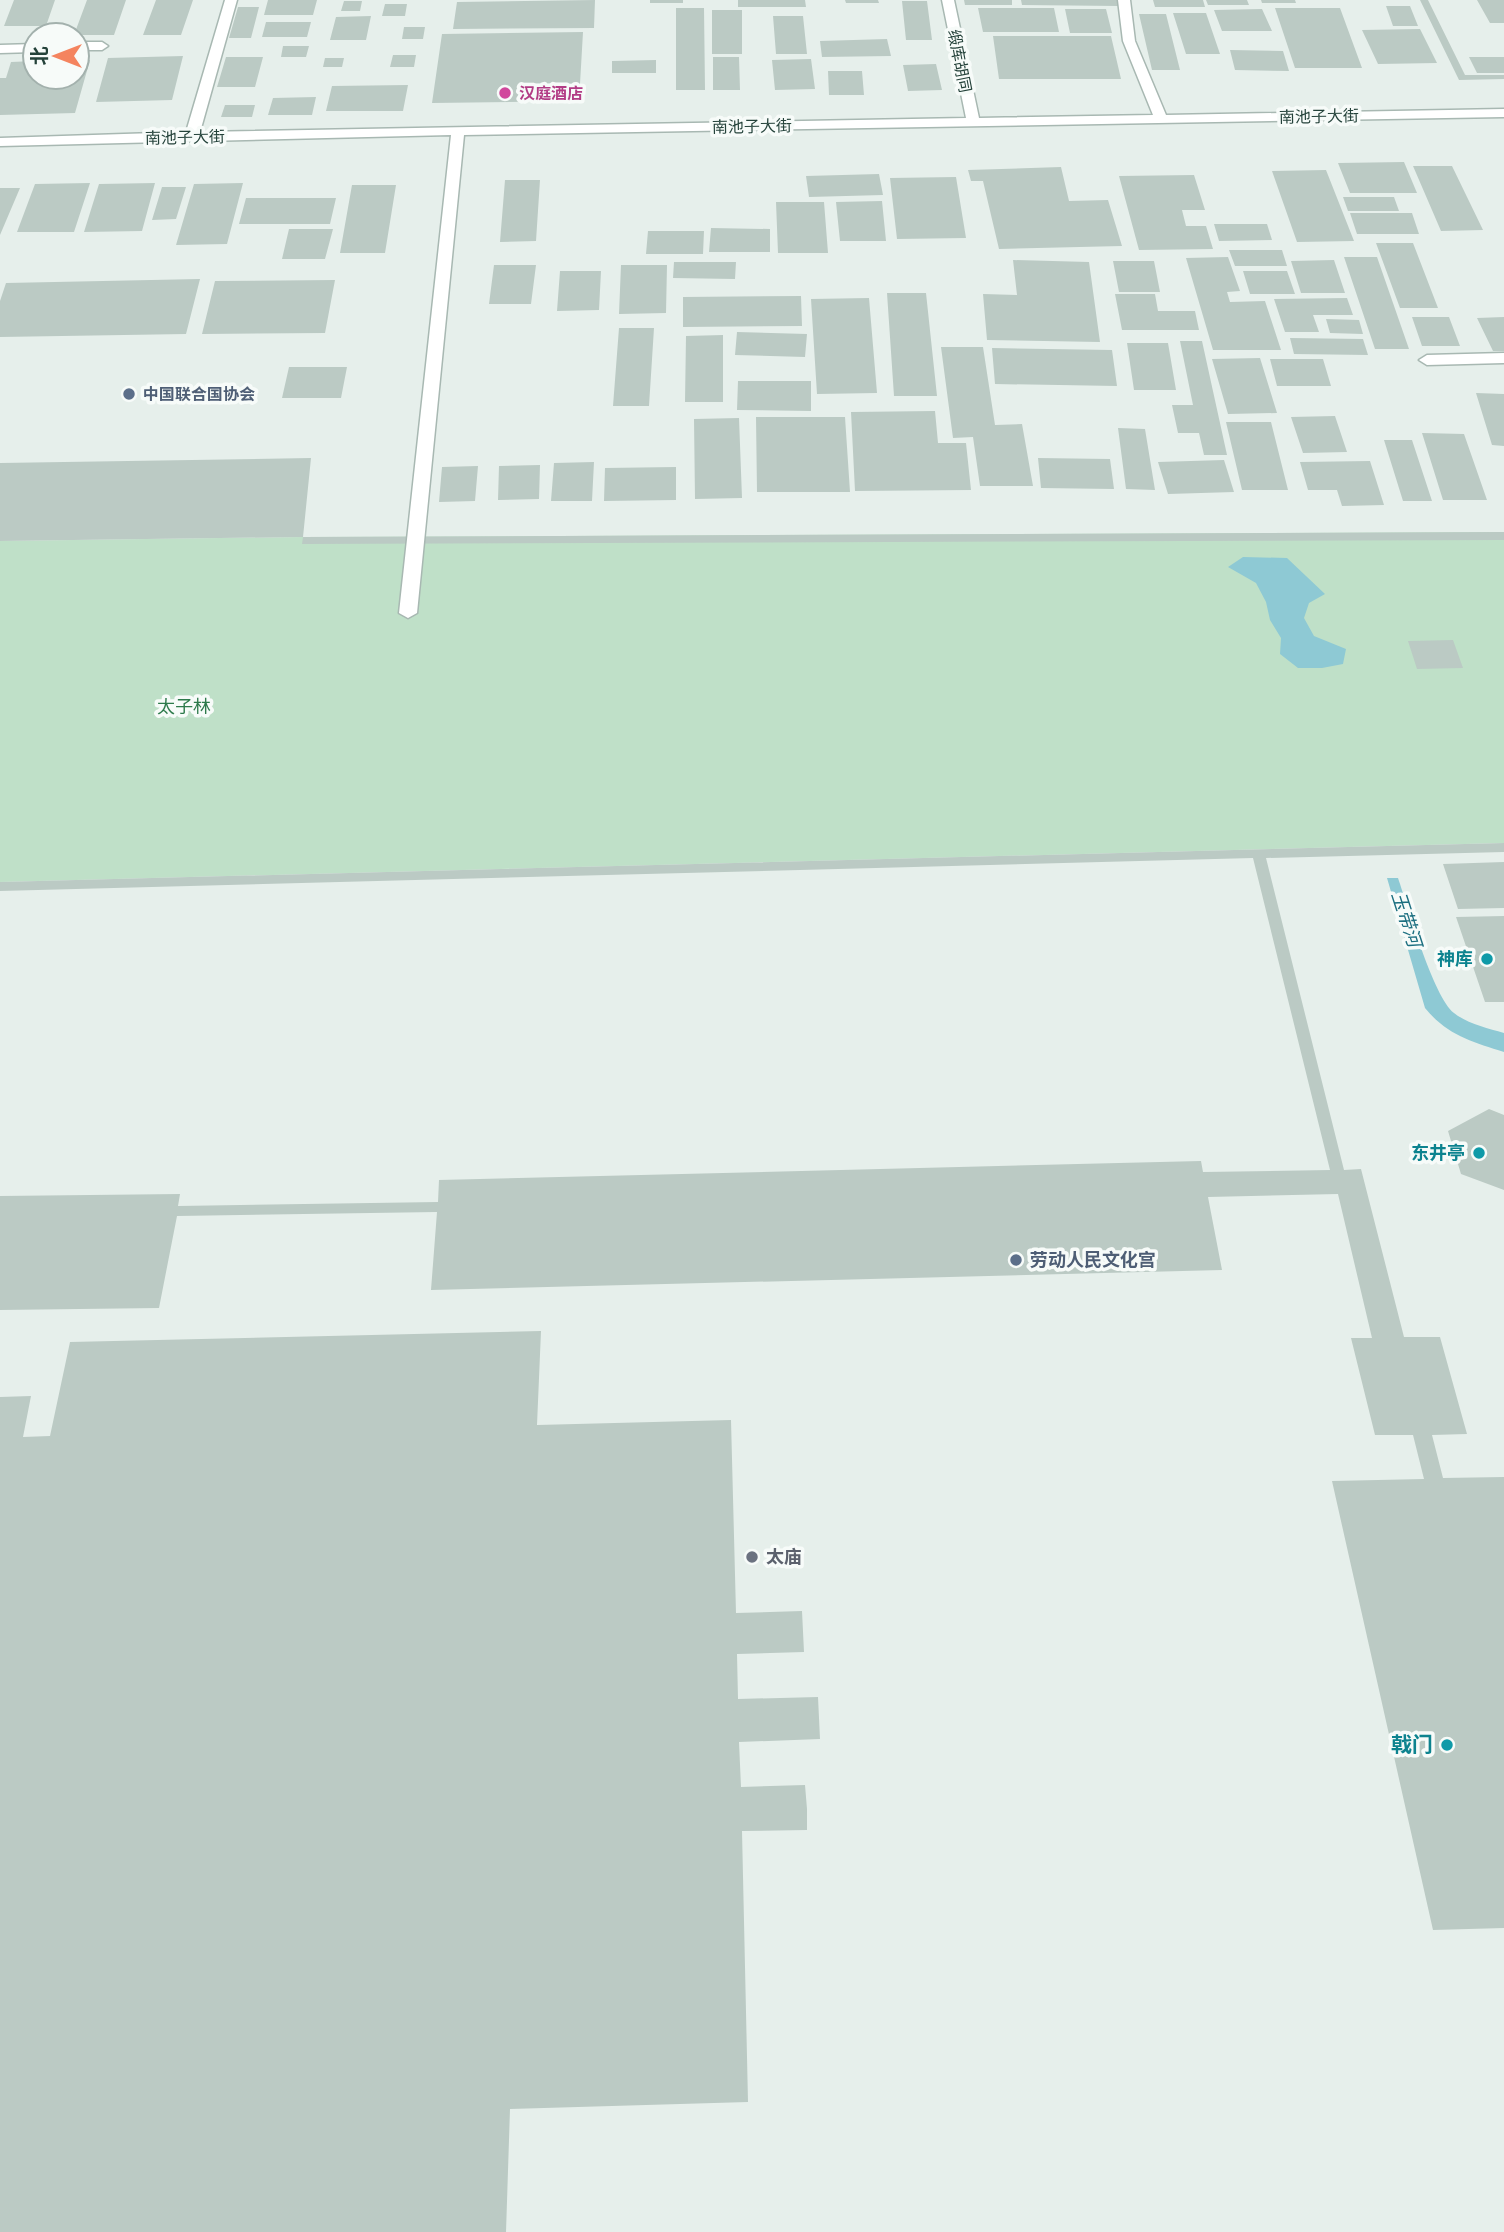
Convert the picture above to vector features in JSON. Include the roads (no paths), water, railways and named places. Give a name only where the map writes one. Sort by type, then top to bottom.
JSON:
[{"type":"street","points":[[192,136],[231,0]]},
{"type":"street","name":"缎库胡同","points":[[948,0],[973,122]]},
{"type":"street","points":[[1124,0],[1129,41],[1161,119]]},
{"type":"street","points":[[91,46],[102,46]]},
{"type":"street","points":[[0,49],[21,48]]},
{"type":"street","name":"南池子大街","points":[[0,142],[192,136],[1504,113]]},
{"type":"street","points":[[408,613],[458,131]]},
{"type":"street","points":[[1427,360],[1504,358]]},
{"type":"water","points":[[1243,557],[1287,558],[1325,594],[1309,603],[1304,618],[1314,636],[1346,649],[1343,664],[1322,668],[1298,668],[1280,654],[1281,638],[1270,620],[1266,602],[1256,583],[1228,567]]},
{"type":"water","name":"玉带河","points":[[1387,878],[1398,878],[1430,970],[1446,1004],[1465,1020],[1504,1033],[1504,1052],[1451,1031],[1425,1008]]},
{"type":"place","name":"汉庭酒店","points":[[505,93]]},
{"type":"place","name":"中国联合国协会","points":[[129,394]]},
{"type":"place","name":"神库","points":[[1487,959]]},
{"type":"place","name":"东井亭","points":[[1479,1153]]},
{"type":"place","name":"劳动人民文化宫","points":[[1016,1260]]},
{"type":"place","name":"太庙","points":[[752,1557]]},
{"type":"place","name":"戟门","points":[[1447,1745]]},
{"type":"park label","name":"太子林","points":[[184,707]]}]
